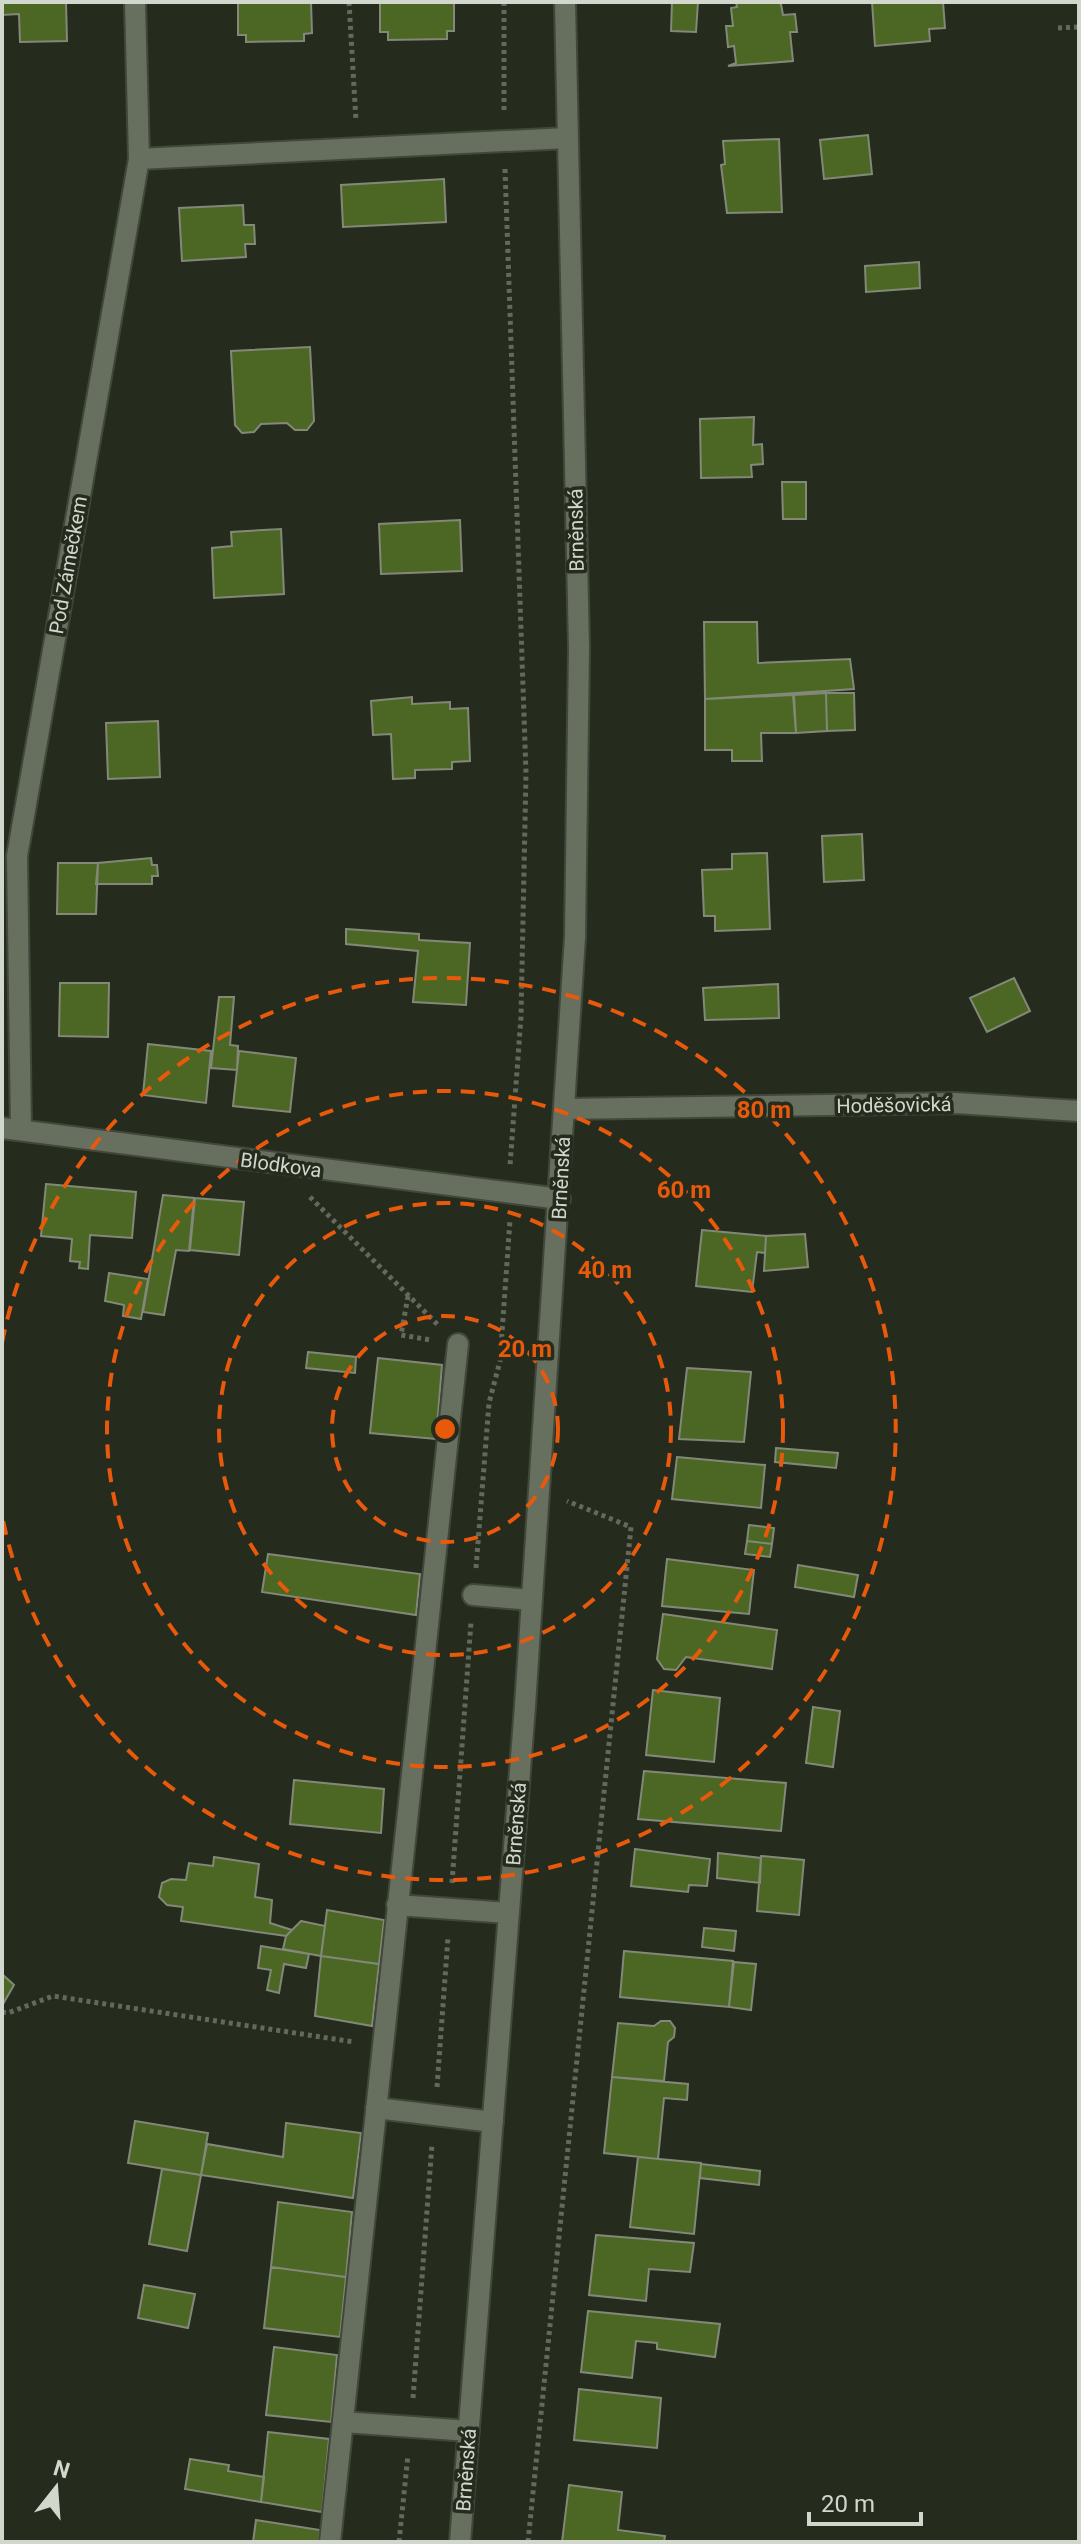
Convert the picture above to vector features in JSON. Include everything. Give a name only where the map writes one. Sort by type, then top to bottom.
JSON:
[{"type":"street","name":"Pod Zámečkem","points":[[12,1129],[17,856],[139,159],[135,2]]},
{"type":"street","name":"Brněnská","points":[[460,2542],[540,1490],[575,937],[579,648],[565,2]]},
{"type":"street","points":[[139,159],[567,138]]},
{"type":"street","name":"Hoděšovická","points":[[565,1109],[955,1103],[1079,1111]]},
{"type":"street","name":"Blodkova","points":[[12,1129],[560,1199]]},
{"type":"street","points":[[330,2542],[458,1344]]},
{"type":"street","points":[[473,1595],[532,1600]]},
{"type":"street","points":[[397,1905],[509,1913]]},
{"type":"street","points":[[376,2108],[493,2122]]},
{"type":"street","points":[[343,2422],[469,2431]]},
{"type":"path","points":[[349,2],[357,148]]},
{"type":"path","points":[[399,2542],[411,2428],[489,1403],[500,1361],[512,1193],[509,1152],[521,1017],[526,773],[504,141],[504,2]]},
{"type":"path","points":[[1058,28],[1079,27]]},
{"type":"path","points":[[304,1191],[495,1379]]},
{"type":"path","points":[[408,1295],[401,1335],[458,1344]]},
{"type":"path","points":[[528,2542],[631,1527],[540,1490]]},
{"type":"path","points":[[2,2012],[8,2013],[53,1996],[383,2047]]},
{"type":"building","points":[[2,2],[66,2],[67,41],[20,42],[19,14],[2,15]]},
{"type":"building","points":[[238,2],[311,2],[312,33],[304,34],[304,41],[246,42],[246,35],[238,35]]},
{"type":"building","points":[[380,2],[454,2],[454,31],[447,31],[447,39],[388,40],[388,32],[380,32]]},
{"type":"building","points":[[672,2],[698,2],[696,32],[671,31]]},
{"type":"building","points":[[736,2],[777,2],[781,4],[783,15],[795,14],[797,32],[790,32],[793,61],[728,66],[736,63],[734,46],[728,47],[726,26],[733,26],[731,8],[737,7]]},
{"type":"building","points":[[872,2],[943,2],[945,28],[929,29],[930,41],[875,46]]},
{"type":"building","points":[[868,135],[872,174],[824,179],[820,140]]},
{"type":"building","points":[[779,139],[782,212],[727,213],[721,165],[725,164],[723,141]]},
{"type":"building","points":[[444,179],[446,222],[343,227],[341,185]]},
{"type":"building","points":[[243,205],[244,225],[254,225],[255,244],[245,244],[246,257],[182,261],[179,208]]},
{"type":"building","points":[[919,262],[920,288],[866,292],[865,266]]},
{"type":"building","points":[[310,347],[314,421],[307,430],[295,430],[287,423],[261,424],[254,432],[242,433],[235,425],[231,351]]},
{"type":"building","points":[[754,417],[753,445],[762,444],[763,464],[751,465],[752,477],[701,478],[700,419]]},
{"type":"building","points":[[782,482],[806,482],[806,519],[783,519]]},
{"type":"building","points":[[460,520],[462,571],[381,574],[379,524]]},
{"type":"building","points":[[281,529],[284,594],[214,598],[212,548],[232,546],[231,532]]},
{"type":"building","points":[[704,622],[757,622],[758,663],[850,659],[854,689],[705,699]]},
{"type":"building","points":[[826,693],[827,731],[796,733],[794,695]]},
{"type":"building","points":[[826,693],[854,693],[855,730],[827,731]]},
{"type":"building","points":[[793,695],[796,733],[761,733],[762,761],[732,761],[732,750],[705,750],[705,699]]},
{"type":"building","points":[[412,697],[412,704],[450,702],[450,709],[468,708],[470,761],[452,762],[452,769],[415,770],[415,778],[393,779],[391,734],[373,735],[371,701]]},
{"type":"building","points":[[158,721],[160,777],[108,779],[106,723]]},
{"type":"building","points":[[862,834],[864,880],[824,882],[822,836]]},
{"type":"building","points":[[767,853],[770,929],[715,931],[715,916],[704,916],[702,870],[732,869],[732,854]]},
{"type":"building","points":[[151,858],[152,865],[157,865],[158,876],[152,876],[152,884],[96,884],[98,863]]},
{"type":"building","points":[[58,863],[98,863],[96,914],[57,914]]},
{"type":"building","points":[[346,929],[419,934],[419,940],[470,943],[466,1005],[413,1002],[418,951],[346,944]]},
{"type":"building","points":[[1014,978],[1030,1011],[987,1032],[970,998]]},
{"type":"building","points":[[60,983],[109,983],[108,1037],[59,1036]]},
{"type":"building","points":[[778,984],[779,1018],[705,1020],[703,988]]},
{"type":"building","points":[[219,997],[234,997],[230,1045],[238,1046],[237,1070],[211,1068]]},
{"type":"building","points":[[148,1044],[211,1051],[206,1103],[143,1095]]},
{"type":"building","points":[[239,1051],[296,1058],[290,1112],[233,1106]]},
{"type":"building","points":[[46,1184],[136,1192],[132,1238],[90,1235],[88,1269],[79,1268],[80,1262],[70,1261],[72,1239],[41,1236]]},
{"type":"building","points":[[163,1195],[194,1198],[189,1251],[176,1250],[164,1315],[143,1312]]},
{"type":"building","points":[[195,1198],[244,1202],[239,1255],[190,1250]]},
{"type":"building","points":[[702,1230],[766,1236],[765,1253],[757,1252],[752,1292],[696,1286]]},
{"type":"building","points":[[805,1234],[808,1267],[764,1271],[766,1236]]},
{"type":"building","points":[[109,1273],[148,1279],[141,1319],[123,1316],[124,1305],[105,1301]]},
{"type":"building","points":[[308,1352],[356,1357],[355,1373],[306,1368]]},
{"type":"building","points":[[378,1358],[442,1365],[436,1439],[370,1433]]},
{"type":"building","points":[[687,1368],[751,1372],[744,1442],[679,1439]]},
{"type":"building","points":[[776,1448],[838,1453],[836,1468],[775,1462]]},
{"type":"building","points":[[677,1457],[765,1465],[761,1508],[672,1499]]},
{"type":"building","points":[[749,1525],[774,1528],[772,1544],[747,1541]]},
{"type":"building","points":[[747,1541],[772,1544],[770,1557],[745,1554]]},
{"type":"building","points":[[268,1554],[420,1574],[416,1615],[262,1592]]},
{"type":"building","points":[[667,1559],[754,1570],[749,1614],[662,1606]]},
{"type":"building","points":[[798,1565],[858,1575],[854,1597],[795,1587]]},
{"type":"building","points":[[663,1614],[777,1630],[772,1669],[686,1657],[676,1670],[664,1669],[657,1659]]},
{"type":"building","points":[[653,1690],[720,1698],[714,1762],[646,1755]]},
{"type":"building","points":[[813,1707],[840,1711],[833,1767],[806,1763]]},
{"type":"building","points":[[644,1771],[786,1783],[781,1831],[638,1819]]},
{"type":"building","points":[[294,1780],[384,1789],[381,1833],[290,1824]]},
{"type":"building","points":[[635,1849],[710,1859],[707,1886],[689,1885],[688,1892],[631,1886]]},
{"type":"building","points":[[718,1853],[761,1858],[760,1883],[717,1878]]},
{"type":"building","points":[[761,1856],[804,1860],[799,1915],[757,1911]]},
{"type":"building","points":[[214,1857],[259,1864],[255,1897],[272,1900],[270,1923],[292,1930],[286,1936],[181,1921],[183,1907],[167,1905],[159,1897],[162,1883],[171,1879],[186,1880],[189,1863],[213,1866]]},
{"type":"building","points":[[327,1910],[384,1920],[379,1964],[321,1956]]},
{"type":"building","points":[[301,1921],[325,1926],[321,1956],[283,1949],[286,1936]]},
{"type":"building","points":[[704,1928],[736,1931],[734,1951],[702,1947]]},
{"type":"building","points":[[261,1946],[309,1954],[306,1968],[284,1964],[279,1993],[267,1990],[271,1970],[258,1968]]},
{"type":"building","points":[[624,1951],[733,1961],[729,2007],[620,1997]]},
{"type":"building","points":[[321,1956],[379,1964],[372,2026],[315,2016]]},
{"type":"building","points":[[734,1962],[756,1964],[751,2010],[729,2007]]},
{"type":"building","points":[[2,1974],[14,1985],[3,2004],[2,2003]]},
{"type":"building","points":[[661,2021],[670,2021],[675,2028],[674,2037],[668,2042],[664,2081],[612,2077],[618,2023],[654,2026]]},
{"type":"building","points":[[612,2077],[688,2084],[687,2100],[664,2098],[658,2159],[604,2153]]},
{"type":"building","points":[[135,2121],[208,2133],[201,2175],[128,2163]]},
{"type":"building","points":[[286,2123],[361,2133],[353,2198],[201,2175],[207,2144],[283,2157]]},
{"type":"building","points":[[638,2157],[701,2163],[694,2234],[630,2227]]},
{"type":"building","points":[[701,2164],[760,2171],[759,2185],[700,2178]]},
{"type":"building","points":[[162,2169],[201,2175],[187,2251],[149,2244]]},
{"type":"building","points":[[278,2202],[352,2212],[346,2277],[271,2267]]},
{"type":"building","points":[[596,2235],[694,2243],[690,2272],[649,2269],[646,2301],[589,2295]]},
{"type":"building","points":[[271,2267],[346,2277],[340,2337],[264,2328]]},
{"type":"building","points":[[144,2285],[195,2294],[188,2328],[138,2318]]},
{"type":"building","points":[[588,2311],[720,2324],[715,2357],[657,2349],[657,2343],[636,2341],[632,2378],[581,2372]]},
{"type":"building","points":[[274,2347],[337,2355],[331,2422],[266,2415]]},
{"type":"building","points":[[579,2389],[661,2398],[657,2448],[574,2440]]},
{"type":"building","points":[[268,2432],[329,2439],[322,2512],[261,2502]]},
{"type":"building","points":[[190,2459],[229,2465],[228,2471],[264,2477],[261,2502],[185,2489]]},
{"type":"building","points":[[569,2485],[622,2492],[618,2530],[665,2536],[664,2542],[562,2542]]},
{"type":"building","points":[[256,2520],[320,2530],[319,2542],[253,2542]]}]
